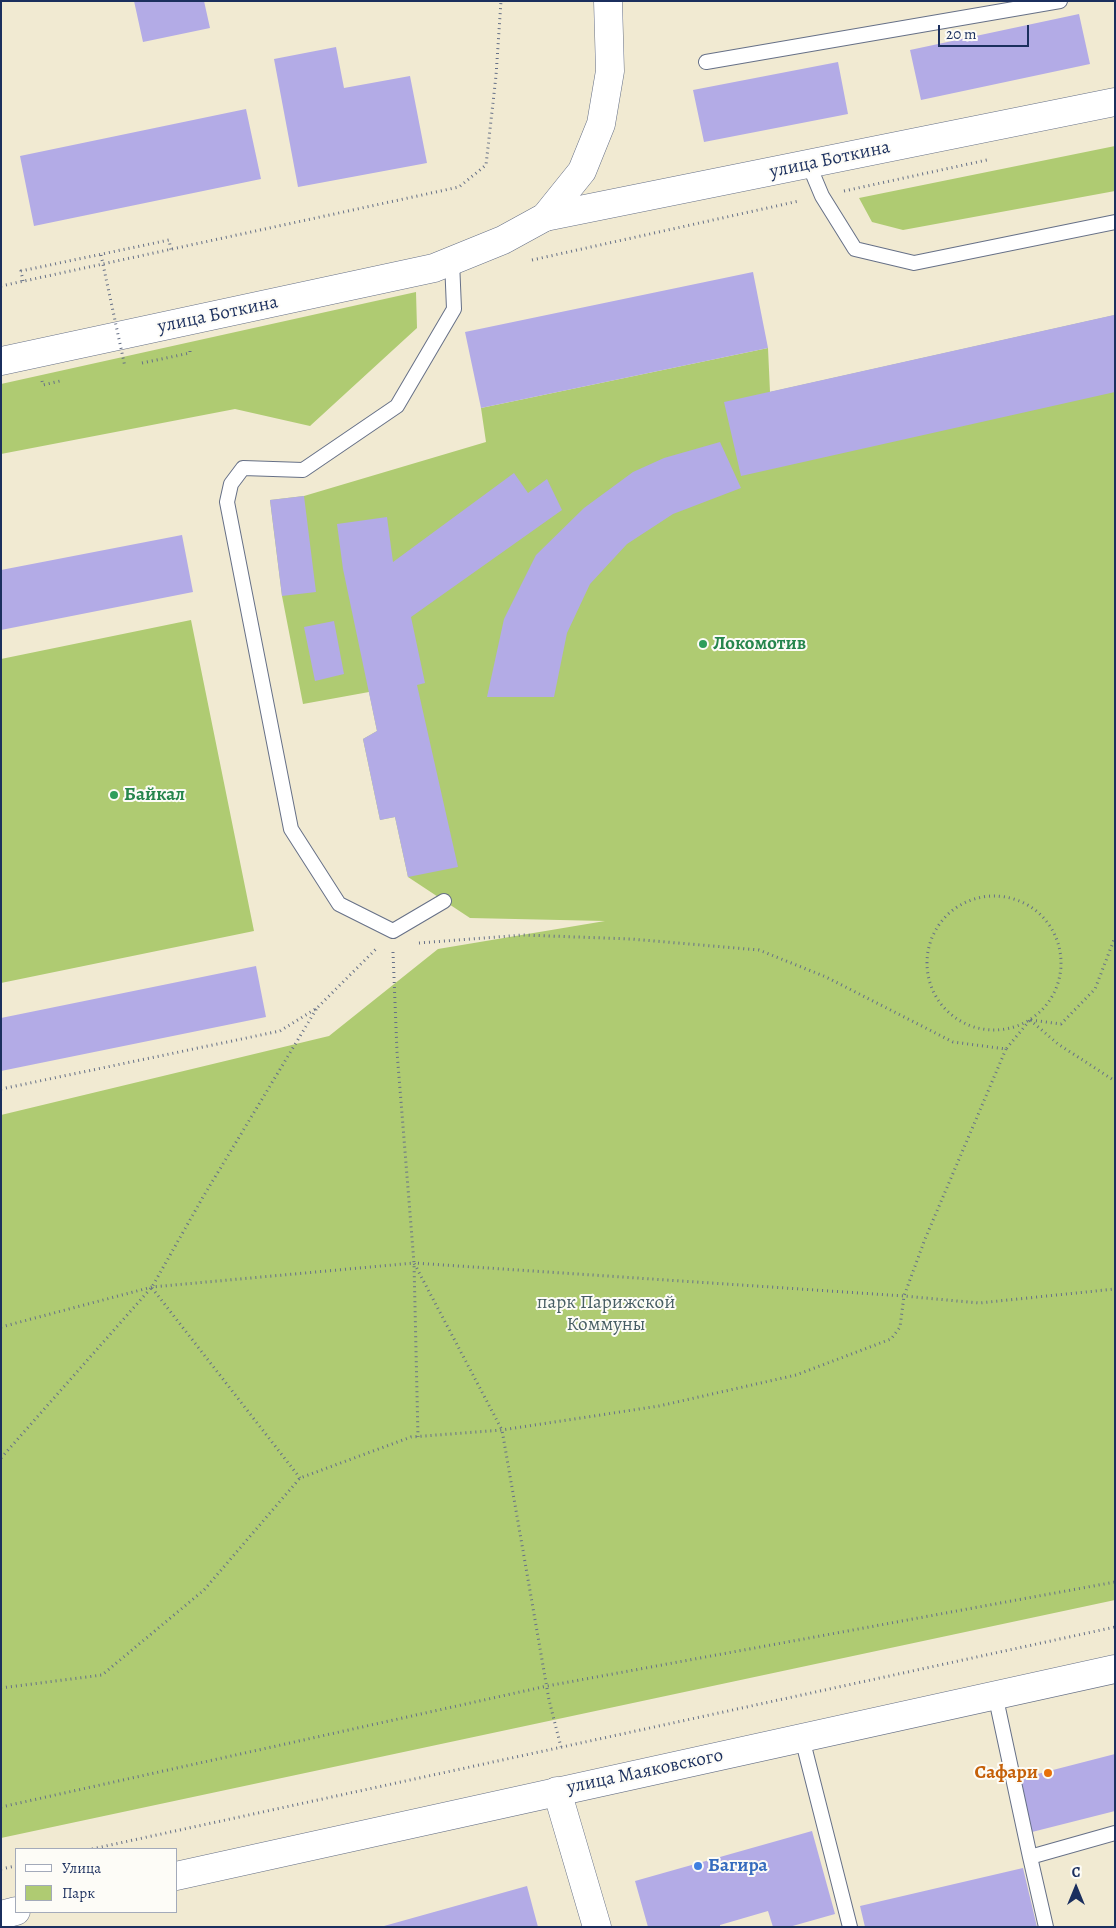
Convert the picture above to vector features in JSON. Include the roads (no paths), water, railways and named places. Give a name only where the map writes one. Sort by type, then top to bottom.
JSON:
[{"type":"main road","points":[[545,217],[582,171],[601,124],[610,72],[608,1]]},
{"type":"main road","name":"улица Боткина","points":[[2,355],[443,264],[503,240],[545,217],[1115,102]]},
{"type":"main road","name":"улица Маяковского","points":[[178,1876],[1115,1669]]},
{"type":"main road","points":[[557,1792],[597,1927]]},
{"type":"main road","points":[[1,1914],[15,1911]]},
{"type":"lane","points":[[706,62],[1060,1]]},
{"type":"lane","points":[[809,165],[822,196],[855,249],[914,263],[1115,222]]},
{"type":"lane","points":[[443,264],[454,309],[397,406],[303,470],[243,468],[230,484],[228,502],[291,829],[338,904],[393,931],[444,901]]},
{"type":"lane","points":[[995,1694],[1046,1927]]},
{"type":"lane","points":[[802,1738],[850,1927]]},
{"type":"lane","points":[[1030,1857],[1115,1834]]},
{"type":"place","name":"Локомотив","points":[[703,644]]},
{"type":"place","name":"Байкал","points":[[114,795]]},
{"type":"place","name":"Сафари","points":[[1048,1773]]},
{"type":"place","name":"Багира","points":[[698,1866]]},
{"type":"park label","name":"парк Парижской Коммуны","points":[[606,1314]]}]
